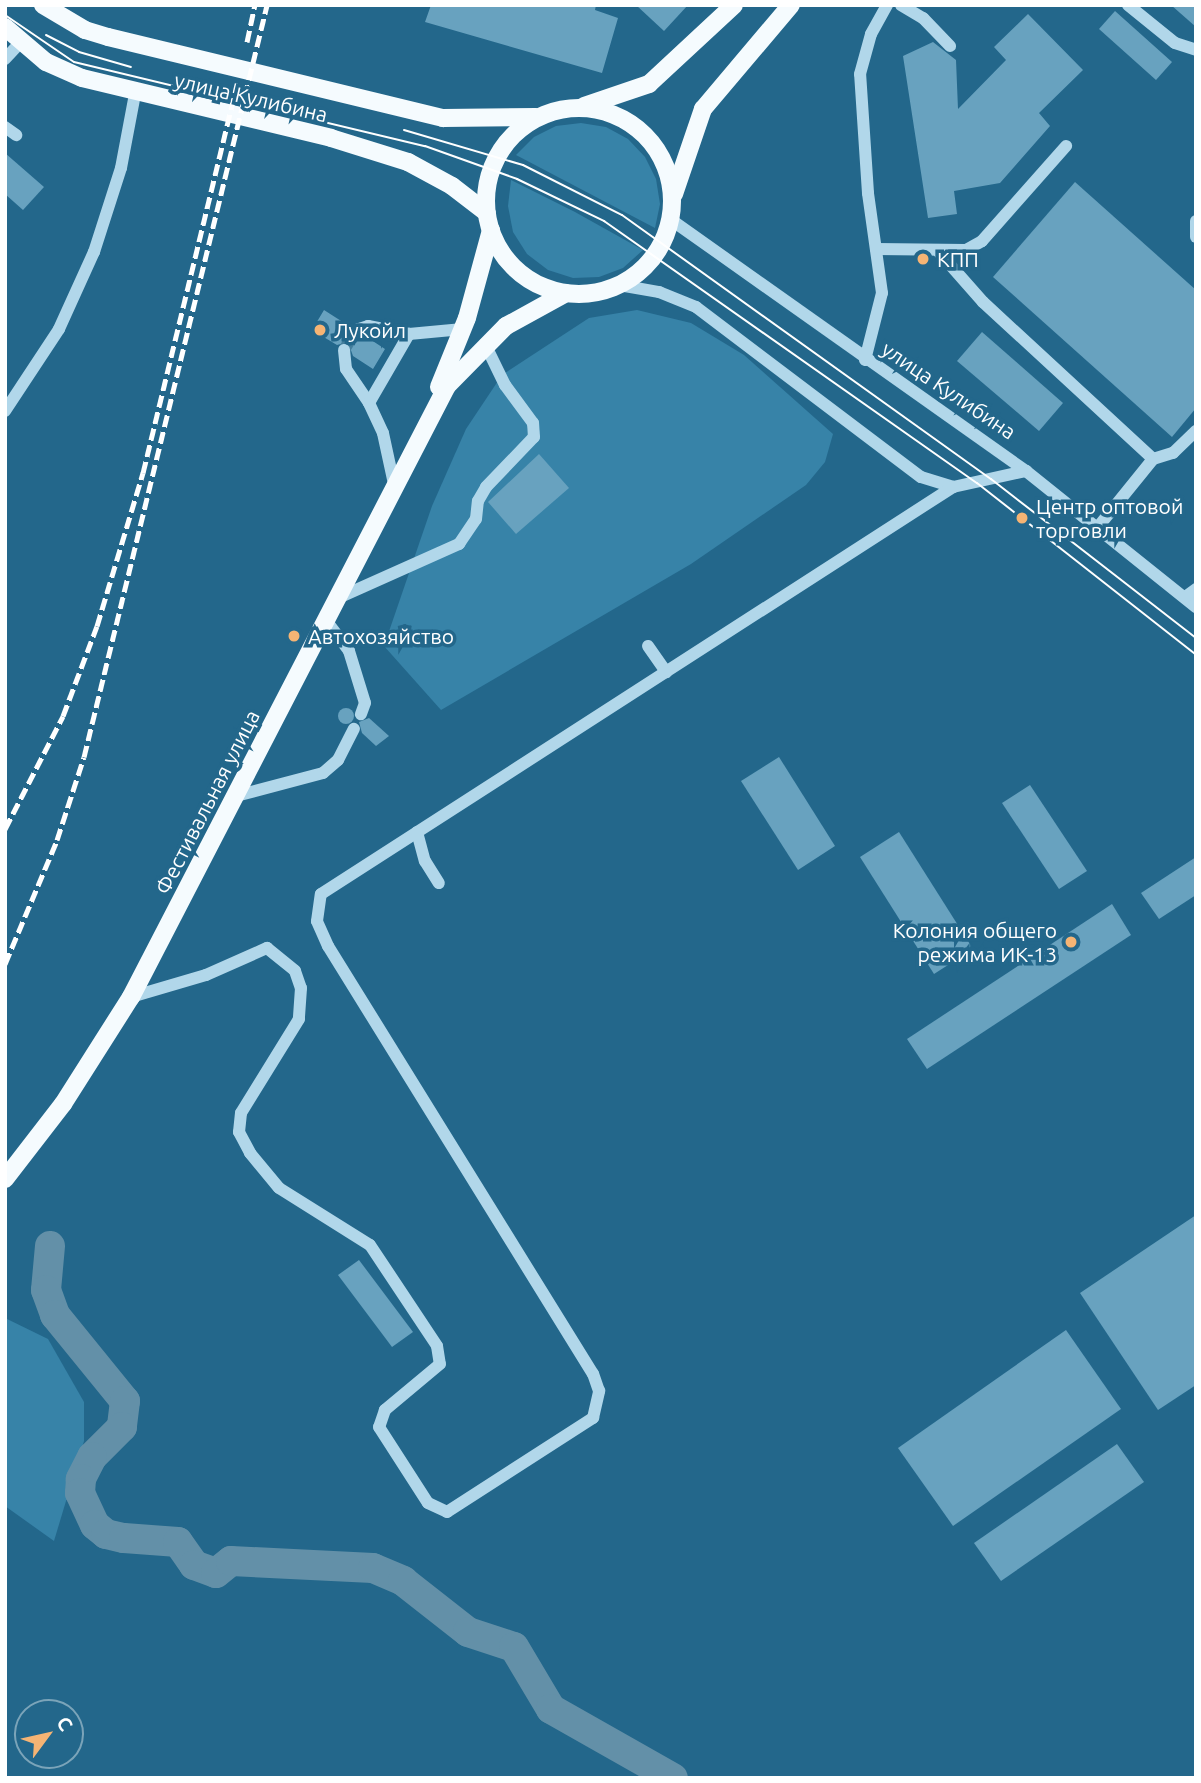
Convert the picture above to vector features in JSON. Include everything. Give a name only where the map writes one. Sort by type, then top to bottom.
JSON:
[{"type":"main road","name":"улица Кулибина","points":[[43,5],[85,30],[108,37],[443,118],[507,121],[542,116]]},
{"type":"main road","points":[[734,5],[649,84],[542,116],[514,135],[497,159],[487,189],[489,222],[505,257],[520,272],[566,293],[590,293],[619,285],[649,262],[671,212],[703,109],[791,5]]},
{"type":"main road","name":"улица Кулибина","points":[[5,27],[46,62],[135,94],[331,138],[408,162],[452,186],[489,222]]},
{"type":"main road","points":[[571,109],[607,113],[641,132],[661,158],[671,212]]},
{"type":"main road","name":"Фестивальная улица","points":[[423,430],[463,329],[489,222]]},
{"type":"main road","name":"Фестивальная улица","points":[[5,1179],[63,1104],[131,997],[446,386],[485,344],[527,312],[566,293]]},
{"type":"street","points":[[865,360],[881,293],[860,75],[871,34],[887,5]]},
{"type":"street","points":[[901,5],[923,18],[950,46]]},
{"type":"street","points":[[1128,5],[1175,43],[1196,50]]},
{"type":"street","points":[[5,60],[21,42]]},
{"type":"street","points":[[5,411],[59,329],[94,251],[121,168],[135,94]]},
{"type":"street","points":[[5,127],[16,135]]},
{"type":"street","points":[[876,249],[966,250],[982,241],[1066,146]]},
{"type":"street","name":"улица Кулибина","points":[[671,212],[865,360],[1026,471],[1196,607]]},
{"type":"street","points":[[1196,221],[1196,237]]},
{"type":"street","points":[[938,251],[983,302],[1153,459]]},
{"type":"street","points":[[619,285],[659,292],[696,307],[921,477],[953,487]]},
{"type":"street","points":[[356,330],[368,326],[409,334],[463,329]]},
{"type":"street","points":[[369,403],[409,334]]},
{"type":"street","points":[[334,600],[459,544],[476,519],[478,502],[486,487],[534,437],[533,423],[505,385],[485,344]]},
{"type":"street","points":[[344,350],[346,369],[369,403],[383,433],[394,484]]},
{"type":"street","points":[[1098,527],[1153,459],[1172,453],[1196,431]]},
{"type":"street","points":[[131,997],[206,975],[267,948],[295,971],[301,988],[299,1019],[241,1113],[239,1132],[250,1153],[279,1188],[370,1245],[437,1346],[440,1364],[385,1410],[379,1427],[428,1503],[447,1512],[593,1418],[598,1391],[593,1374],[320,932],[321,894],[953,487],[1026,471]]},
{"type":"street","points":[[1185,597],[1196,589]]},
{"type":"street","points":[[326,619],[349,651],[365,703],[361,715]]},
{"type":"street","points":[[648,646],[666,672]]},
{"type":"street","points":[[236,796],[323,773],[338,760],[354,729]]},
{"type":"street","points":[[417,832],[425,861],[439,883]]},
{"type":"shaded area","points":[[581,123],[606,127],[628,139],[645,157],[656,179],[660,204],[655,228],[516,155],[534,137],[556,126]]},
{"type":"shaded area","points":[[511,180],[643,250],[623,268],[599,277],[573,278],[548,270],[527,254],[513,232],[508,206]]},
{"type":"shaded area","points":[[637,310],[691,323],[744,355],[833,434],[825,462],[806,485],[691,564],[441,710],[384,646],[432,506],[466,429],[502,375],[589,318]]},
{"type":"shaded area","points":[[5,1318],[48,1339],[84,1402],[84,1441],[54,1541],[5,1506]]},
{"type":"building","points":[[431,5],[596,5],[595,10],[618,18],[602,73],[425,22]]},
{"type":"building","points":[[636,5],[688,5],[664,31]]},
{"type":"building","points":[[1171,5],[1196,5],[1196,27]]},
{"type":"building","points":[[1115,11],[1172,62],[1156,80],[1099,29]]},
{"type":"building","points":[[1028,14],[1083,70],[1039,113],[1050,126],[1000,183],[954,191],[957,214],[928,218],[903,56],[933,42],[956,60],[958,109],[1006,60],[994,47]]},
{"type":"building","points":[[5,153],[44,187],[23,210],[5,194]]},
{"type":"building","points":[[1075,182],[1196,290],[1196,408],[1172,437],[993,277]]},
{"type":"building","points":[[324,310],[349,326],[351,337],[365,336],[385,349],[373,369],[353,356],[348,342],[337,345],[312,330]]},
{"type":"building","points":[[982,332],[1063,403],[1039,431],[957,361]]},
{"type":"building","points":[[539,454],[569,488],[516,534],[488,502]]},
{"type":"building","points":[[346,708],[354,716],[346,724],[338,716]]},
{"type":"building","points":[[369,718],[389,736],[376,746],[362,733],[359,722]]},
{"type":"building","points":[[779,757],[835,846],[798,870],[741,781]]},
{"type":"building","points":[[1030,785],[1087,871],[1059,889],[1002,803]]},
{"type":"building","points":[[899,832],[973,949],[934,974],[860,857]]},
{"type":"building","points":[[1196,857],[1196,895],[1159,919],[1141,893]]},
{"type":"building","points":[[1112,904],[1131,935],[927,1069],[907,1039]]},
{"type":"building","points":[[1196,1215],[1196,1385],[1158,1410],[1080,1293]]},
{"type":"building","points":[[359,1260],[413,1332],[392,1347],[338,1275]]},
{"type":"building","points":[[1066,1330],[1121,1409],[953,1526],[898,1448]]},
{"type":"building","points":[[1117,1444],[1144,1482],[1001,1581],[974,1543]]},
{"type":"waterway","points":[[50,1246],[46,1290],[55,1315],[125,1401],[122,1427],[92,1457],[81,1479],[80,1493],[95,1525],[106,1534],[124,1538],[178,1542],[194,1565],[216,1573],[231,1561],[373,1568],[403,1581],[468,1632],[514,1647],[551,1709],[673,1778]]},
{"type":"tunnel","points":[[344,350],[356,330]]},
{"type":"tram line","points":[[5,15],[74,62],[425,146],[517,179],[604,221],[977,483],[1196,655]]},
{"type":"tram line","points":[[46,35],[79,52],[131,67]]},
{"type":"tram line","points":[[404,130],[523,165],[622,215],[991,479],[1196,638]]},
{"type":"railway","points":[[247,42],[255,5]]},
{"type":"railway","points":[[5,964],[57,840],[84,757],[267,5]]},
{"type":"railway","points":[[5,829],[63,716],[97,626],[143,473],[237,83]]},
{"type":"place","name":"КПП","points":[[923,259]]},
{"type":"place","name":"Лукойл","points":[[320,330]]},
{"type":"place","name":"Центр оптовой торговли","points":[[1022,518]]},
{"type":"place","name":"Автохозяйство","points":[[294,636]]},
{"type":"place","name":"Колония общего режима ИК-13","points":[[1071,942]]}]
